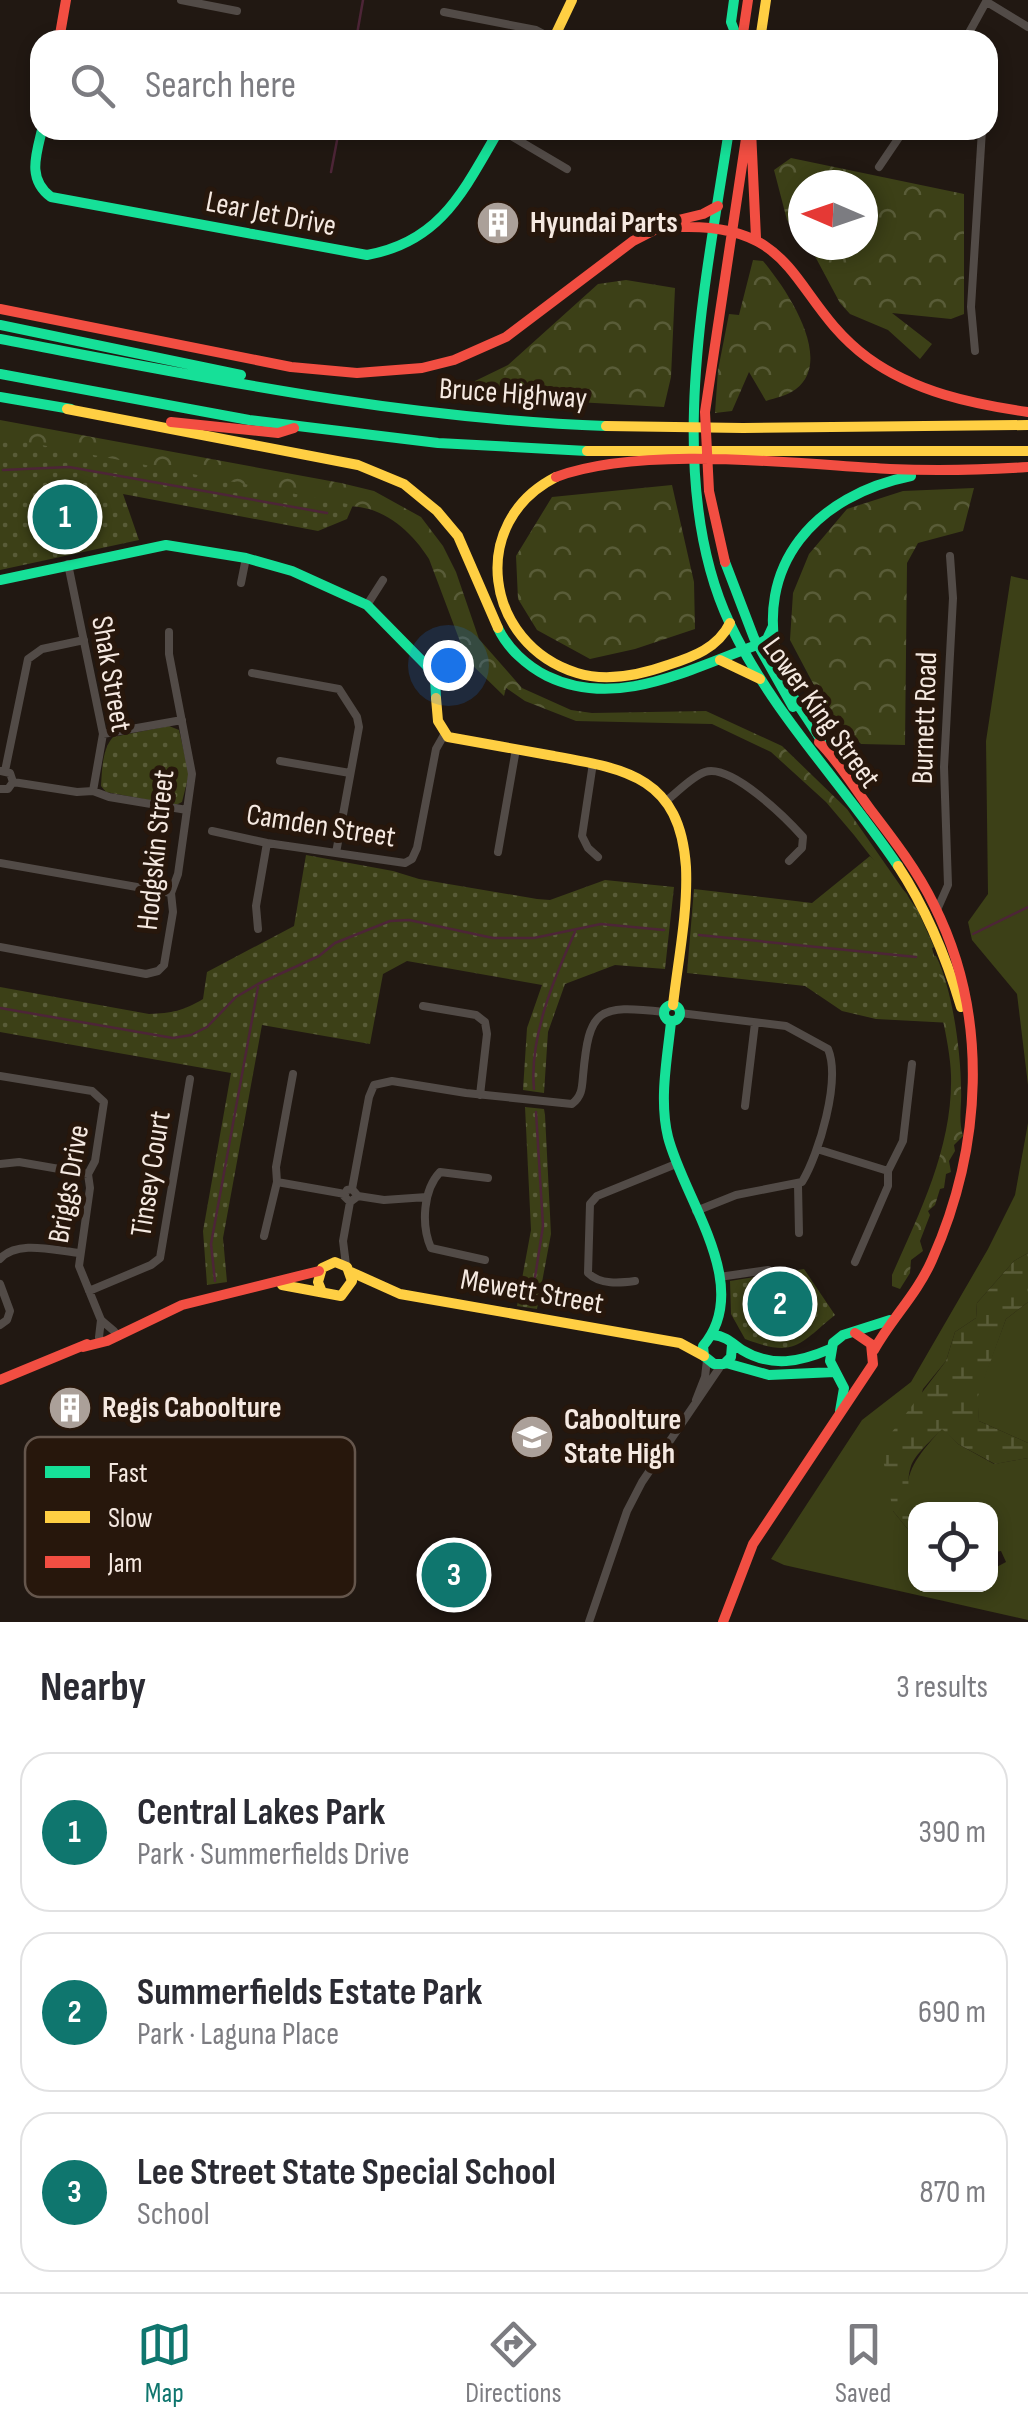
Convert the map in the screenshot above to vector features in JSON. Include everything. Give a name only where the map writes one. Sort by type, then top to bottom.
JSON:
[{"type":"main road","points":[[61,30],[66,0]]},
{"type":"main road","points":[[558,30],[572,0]]},
{"type":"main road","points":[[734,0],[731,22],[735,30]]},
{"type":"main road","points":[[742,30],[748,0]]},
{"type":"main road","points":[[762,30],[766,0]]},
{"type":"main road","name":"Lear Jet Drive","points":[[40,140],[34,176],[39,188],[51,197],[367,256],[407,247],[438,226],[494,140]]},
{"type":"main road","name":"Lower King Street","points":[[728,140],[700,326],[706,554],[730,622],[760,679],[932,910]]},
{"type":"main road","name":"Lower King Street","points":[[700,415],[747,140]]},
{"type":"main road","points":[[749,140],[756,238]]},
{"type":"main road","points":[[0,309],[275,364],[350,374],[398,373],[448,362],[502,340],[536,318],[624,246],[718,206]]},
{"type":"main road","points":[[665,226],[716,227],[756,238],[782,256],[828,321],[886,370],[933,392],[1028,412]]},
{"type":"main road","points":[[0,326],[276,382],[294,394]]},
{"type":"main road","name":"Bruce Highway","points":[[0,340],[294,394],[459,416],[684,428],[1028,425]]},
{"type":"main road","name":"Bruce Highway","points":[[0,374],[296,427],[438,443],[587,451],[1028,451]]},
{"type":"main road","points":[[0,397],[358,466],[404,484],[437,511],[458,536],[503,640],[526,663],[552,680],[590,691],[616,692],[757,645],[767,639],[773,626]]},
{"type":"main road","points":[[67,409],[278,433],[296,427]]},
{"type":"main road","points":[[730,622],[724,637],[713,646],[656,669],[592,676],[560,666],[522,639],[503,606],[496,564],[507,522],[530,490],[549,478],[580,468],[752,462],[943,470],[1028,467]]},
{"type":"main road","name":"Lower King Street","points":[[701,468],[718,545],[733,592],[757,645],[786,695],[901,849],[929,895],[968,1030],[971,1110],[965,1163],[957,1192],[914,1292],[890,1320],[874,1350]]},
{"type":"main road","points":[[824,746],[782,673],[773,626],[776,592],[786,560],[816,517],[842,497],[872,483],[943,470]]},
{"type":"main road","points":[[0,580],[166,545],[292,570],[367,605],[430,670],[437,686],[437,716],[444,734],[470,743],[593,763],[640,777],[666,802],[681,828],[686,853],[664,1110],[676,1164],[719,1277],[720,1308],[733,1353],[724,1364]]},
{"type":"main road","points":[[720,660],[760,679]]},
{"type":"main road","points":[[1,1381],[114,1331],[208,1296],[319,1272],[330,1262],[349,1268],[353,1282],[350,1290],[337,1298],[274,1284]]},
{"type":"main road","name":"Mewett Street","points":[[349,1268],[377,1286],[400,1294],[680,1343],[706,1358]]},
{"type":"main road","points":[[319,1272],[322,1292]]},
{"type":"main road","name":"Mewett Street","points":[[350,1290],[377,1286]]},
{"type":"main road","points":[[720,1308],[703,1349],[706,1358],[769,1375],[837,1373],[856,1379],[866,1374]]},
{"type":"main road","points":[[710,1337],[730,1342],[756,1358],[787,1363],[810,1360],[830,1349],[837,1339],[890,1320]]},
{"type":"main road","points":[[83,1347],[107,1341],[130,1327]]},
{"type":"main road","points":[[724,1622],[753,1544],[874,1364],[874,1350],[867,1339],[854,1334]]},
{"type":"main road","name":"Mewett Street","points":[[680,1343],[710,1337]]},
{"type":"main road","points":[[830,1349],[830,1361],[844,1392],[840,1411]]},
{"type":"street","points":[[182,0],[237,11]]},
{"type":"street","points":[[971,30],[987,1],[1028,28]]},
{"type":"street","points":[[444,12],[536,30]]},
{"type":"street","points":[[517,140],[567,170]]},
{"type":"street","points":[[879,167],[897,140]]},
{"type":"street","points":[[975,351],[971,307],[981,140]]},
{"type":"street","name":"Burnett Road","points":[[932,910],[948,881],[944,767],[952,598],[950,556]]},
{"type":"street","points":[[242,584],[246,558]]},
{"type":"street","name":"Shak Street","points":[[68,564],[102,734],[93,791]]},
{"type":"street","points":[[367,605],[383,580]]},
{"type":"street","name":"Hodgskin Street","points":[[0,947],[153,973],[162,968],[192,774],[169,654],[169,632]]},
{"type":"street","points":[[0,800],[1,789],[13,782],[12,776],[2,771],[28,659],[42,650],[84,640]]},
{"type":"street","points":[[252,674],[342,691],[358,722],[336,853]]},
{"type":"street","points":[[102,734],[182,720]]},
{"type":"street","name":"Camden Street","points":[[212,831],[267,844],[405,863],[417,848],[436,749],[444,734]]},
{"type":"street","points":[[498,852],[516,749]]},
{"type":"street","points":[[280,761],[350,772]]},
{"type":"street","points":[[593,763],[582,836],[598,856]]},
{"type":"street","points":[[666,802],[701,774],[718,772],[753,790],[803,837],[802,848],[789,860]]},
{"type":"street","points":[[13,782],[93,791],[188,810]]},
{"type":"street","points":[[258,929],[256,906],[267,844]]},
{"type":"street","points":[[0,862],[172,892]]},
{"type":"street","points":[[929,895],[948,881]]},
{"type":"street","points":[[423,1006],[476,1015],[486,1022],[480,1095]]},
{"type":"street","points":[[330,1262],[343,1241],[374,1086],[392,1081],[572,1104],[582,1092],[587,1036],[594,1021],[618,1008],[794,1028],[830,1053],[828,1102],[817,1149],[805,1178],[798,1185],[736,1195],[696,1211]]},
{"type":"street","points":[[745,1106],[755,1023]]},
{"type":"street","points":[[854,1262],[888,1186],[888,1171],[907,1124],[912,1064]]},
{"type":"street","points":[[264,1236],[277,1182],[293,1074]]},
{"type":"street","name":"Briggs Drive","points":[[0,1076],[92,1091],[101,1096],[104,1110],[95,1161],[88,1174],[90,1188],[79,1266],[101,1320],[114,1331]]},
{"type":"street","name":"Tinsey Court","points":[[89,1292],[160,1258],[190,1079]]},
{"type":"street","points":[[817,1149],[888,1171]]},
{"type":"street","points":[[0,1164],[19,1162],[88,1174]]},
{"type":"street","points":[[636,1280],[611,1282],[595,1279],[588,1273],[590,1204],[597,1196],[676,1164]]},
{"type":"street","points":[[485,1260],[430,1248],[427,1198],[432,1181],[440,1172],[488,1178]]},
{"type":"street","points":[[277,1182],[384,1200],[427,1198]]},
{"type":"street","points":[[798,1185],[799,1233]]},
{"type":"street","points":[[343,1241],[349,1268]]},
{"type":"street","points":[[0,1259],[7,1251],[19,1248],[80,1253]]},
{"type":"street","points":[[719,1277],[768,1270]]},
{"type":"street","points":[[0,1284],[10,1311],[0,1325]]},
{"type":"street","points":[[98,1338],[101,1320]]},
{"type":"street","points":[[696,1400],[706,1377],[706,1358]]},
{"type":"street","points":[[589,1622],[627,1510],[696,1400],[724,1364]]},
{"type":"green space","points":[[791,158],[849,170],[788,170],[788,221],[774,170]]},
{"type":"green space","points":[[878,176],[964,194],[964,314],[951,319],[892,313],[932,344],[920,359],[888,330],[850,314],[817,260],[878,260]]},
{"type":"green space","points":[[753,260],[763,261],[802,323],[810,360],[807,376],[793,391],[766,401],[749,372],[732,411],[715,413],[718,370],[729,314],[739,315]]},
{"type":"green space","points":[[626,280],[675,288],[671,377],[664,407],[472,396],[475,381],[508,365],[598,284]]},
{"type":"green space","points":[[0,420],[341,483],[374,491],[421,517],[456,572],[479,639],[522,688],[571,710],[592,713],[706,711],[782,746],[847,809],[918,911],[934,947],[929,950],[854,835],[826,802],[771,752],[712,724],[576,721],[525,701],[506,688],[504,696],[467,660],[429,559],[412,537],[378,512],[0,442]]},
{"type":"green space","points":[[0,437],[353,505],[347,519],[318,531],[123,494],[139,540],[0,570]]},
{"type":"green space","points":[[672,485],[694,582],[695,629],[590,659],[537,630],[518,599],[516,556],[552,497]]},
{"type":"green space","points":[[974,488],[963,531],[918,543],[907,563],[905,745],[861,744],[826,708],[790,640],[793,593],[809,554],[847,509],[903,491]]},
{"type":"green space","points":[[1011,576],[1028,580],[1028,1085],[1017,994],[972,940],[968,922],[988,894],[986,741]]},
{"type":"green space","points":[[169,726],[179,730],[189,774],[182,802],[176,805],[106,792],[101,786],[102,767],[113,737]]},
{"type":"green space","points":[[306,855],[537,899],[550,900],[605,880],[674,887],[665,969],[615,965],[565,984],[548,1032],[544,1093],[523,1090],[527,1028],[542,985],[407,961],[383,974],[370,1044],[262,1025],[223,1238],[227,1282],[207,1285],[203,1231],[231,1073],[0,1032],[0,987],[149,1014],[189,1006],[203,999],[207,972],[294,926]]},
{"type":"green space","points":[[870,856],[907,894],[932,948],[952,1023],[876,1019],[842,1011],[805,986],[687,973],[694,889],[812,903]]},
{"type":"green space","points":[[927,954],[936,956],[951,1002],[959,1057],[963,1136],[954,1145],[949,1161],[951,1172],[946,1174],[944,1188],[928,1211],[920,1241],[923,1251],[911,1260],[910,1273],[900,1289],[892,1286],[892,1275],[933,1178],[950,1101],[948,1047]]},
{"type":"green space","points":[[525,1107],[544,1109],[545,1115],[551,1234],[537,1309],[517,1306],[531,1230]]},
{"type":"green space","points":[[1028,1123],[1028,1253],[1014,1261],[977,1303],[976,1318],[955,1332],[946,1361],[923,1389],[893,1511],[908,1529],[908,1592],[998,1592],[998,1566],[1006,1562],[998,1552],[998,1502],[909,1502],[909,1478],[918,1458],[942,1428],[958,1444],[994,1464],[1028,1458],[1028,1620],[784,1565],[771,1559],[862,1420],[911,1382],[1015,1195]]},
{"type":"green space","points":[[1028,1253],[1028,1302],[1006,1319],[978,1396],[979,1421],[1028,1443],[1028,1458],[995,1464],[958,1444],[942,1429],[911,1466],[908,1529],[893,1511],[883,1459],[892,1432],[946,1361],[955,1332],[976,1318],[977,1303],[1014,1261]]},
{"type":"green space","points":[[804,1269],[835,1315],[804,1341],[786,1348],[745,1339],[731,1314],[730,1281]]},
{"type":"green space","points":[[1028,1302],[1028,1443],[979,1421],[977,1396],[1006,1319]]},
{"type":"waterway","points":[[358,30],[363,0]]},
{"type":"waterway","points":[[331,172],[337,140]]},
{"type":"waterway","points":[[3,470],[69,467],[327,513]]},
{"type":"waterway","points":[[973,934],[1028,907]]},
{"type":"waterway","points":[[0,1008],[173,1038],[207,1027],[236,997],[258,984],[319,956],[335,943],[390,921],[409,920],[493,938],[534,938],[601,924],[664,930]]},
{"type":"waterway","points":[[534,1089],[539,1029],[551,988],[575,932]]},
{"type":"waterway","points":[[699,935],[916,957]]},
{"type":"waterway","points":[[215,1281],[211,1244],[258,987]]},
{"type":"waterway","points":[[531,1303],[543,1226],[536,1112]]},
{"type":"traffic: fast","points":[[734,0],[731,22],[734,30]]},
{"type":"traffic: fast","points":[[40,140],[36,174],[51,197],[367,255],[392,248],[432,226],[461,192],[493,140]]},
{"type":"traffic: fast","points":[[727,140],[695,380],[698,507],[709,568],[730,624],[766,688],[898,866]]},
{"type":"traffic: fast","points":[[0,325],[241,375]]},
{"type":"traffic: fast","points":[[0,339],[377,405],[529,422],[606,426]]},
{"type":"traffic: fast","points":[[0,374],[249,420],[438,443],[587,451]]},
{"type":"traffic: fast","points":[[0,397],[71,409]]},
{"type":"traffic: fast","points":[[824,746],[793,697],[779,665],[773,629],[775,596],[784,566],[800,540],[847,499],[877,485],[911,476]]},
{"type":"traffic: fast","points":[[0,580],[166,545],[246,558],[292,571],[367,605],[426,665],[435,678],[436,698]]},
{"type":"traffic: fast","points":[[725,562],[754,638],[793,707]]},
{"type":"traffic: fast","points":[[498,628],[512,649],[540,672],[573,685],[600,689],[653,682],[679,674],[757,645],[767,639],[773,626]]},
{"type":"traffic: fast","points":[[672,1005],[680,1013],[672,1021],[664,1013],[672,1005]]},
{"type":"traffic: fast","points":[[671,1022],[665,1123],[676,1162],[719,1270],[721,1297],[717,1322],[703,1346],[704,1356],[714,1364],[724,1364],[731,1357],[732,1345]]},
{"type":"traffic: fast","points":[[840,1411],[844,1388],[830,1361],[833,1343],[843,1335],[890,1320]]},
{"type":"traffic: fast","points":[[713,1335],[753,1356],[775,1361],[797,1360],[830,1349]]},
{"type":"traffic: fast","points":[[726,1363],[769,1375],[835,1372]]},
{"type":"traffic: slow","points":[[558,30],[572,0]]},
{"type":"traffic: slow","points":[[762,30],[766,0]]},
{"type":"traffic: slow","points":[[67,409],[358,465],[404,484],[437,511],[458,536],[498,628]]},
{"type":"traffic: slow","points":[[606,426],[1028,425]]},
{"type":"traffic: slow","points":[[587,451],[1028,451]]},
{"type":"traffic: slow","points":[[556,477],[528,497],[509,523],[499,551],[498,581],[506,610],[522,636],[546,658],[588,676],[635,674],[704,650],[719,639],[730,623]]},
{"type":"traffic: slow","points":[[720,660],[760,679]]},
{"type":"traffic: slow","points":[[436,698],[438,721],[448,737],[605,766],[646,783],[661,796],[682,837],[686,867],[673,1005]]},
{"type":"traffic: slow","points":[[898,866],[935,934],[961,1007]]},
{"type":"traffic: slow","points":[[282,1285],[341,1296],[352,1281],[347,1267],[335,1262],[322,1268],[318,1282],[322,1292]]},
{"type":"traffic: slow","points":[[351,1272],[400,1294],[680,1343],[704,1356]]},
{"type":"traffic: jam","points":[[61,30],[66,0]]},
{"type":"traffic: jam","points":[[744,30],[748,0]]},
{"type":"traffic: jam","points":[[725,562],[709,491],[705,412],[746,140]]},
{"type":"traffic: jam","points":[[751,140],[756,238]]},
{"type":"traffic: jam","points":[[0,309],[291,367],[357,373],[422,368],[454,360],[506,337],[633,241],[670,222],[718,206]]},
{"type":"traffic: jam","points":[[682,227],[721,229],[751,238],[773,252],[843,336],[886,370],[945,395],[1028,412]]},
{"type":"traffic: jam","points":[[171,422],[278,433],[294,428]]},
{"type":"traffic: jam","points":[[556,477],[592,467],[675,459],[907,470],[1028,467]]},
{"type":"traffic: jam","points":[[819,742],[904,855],[934,905],[952,948],[971,1037],[969,1128],[949,1217],[926,1272],[874,1350]]},
{"type":"traffic: jam","points":[[83,1347],[107,1341],[182,1305],[319,1271]]},
{"type":"traffic: jam","points":[[723,1622],[753,1544],[873,1364],[871,1344],[855,1333]]},
{"type":"traffic: jam","points":[[0,1380],[87,1344]]},
{"type":"place","name":"Hyundai Parts","points":[[498,223]]},
{"type":"place","name":"Central Lakes Park","points":[[65,517]]},
{"type":"place","name":"Summerfields Estate Park","points":[[780,1304]]},
{"type":"place","name":"Regis Caboolture","points":[[70,1408]]},
{"type":"place","name":"Caboolture State High","points":[[532,1437]]},
{"type":"place","name":"Lee Street State Special School","points":[[454,1575]]}]
